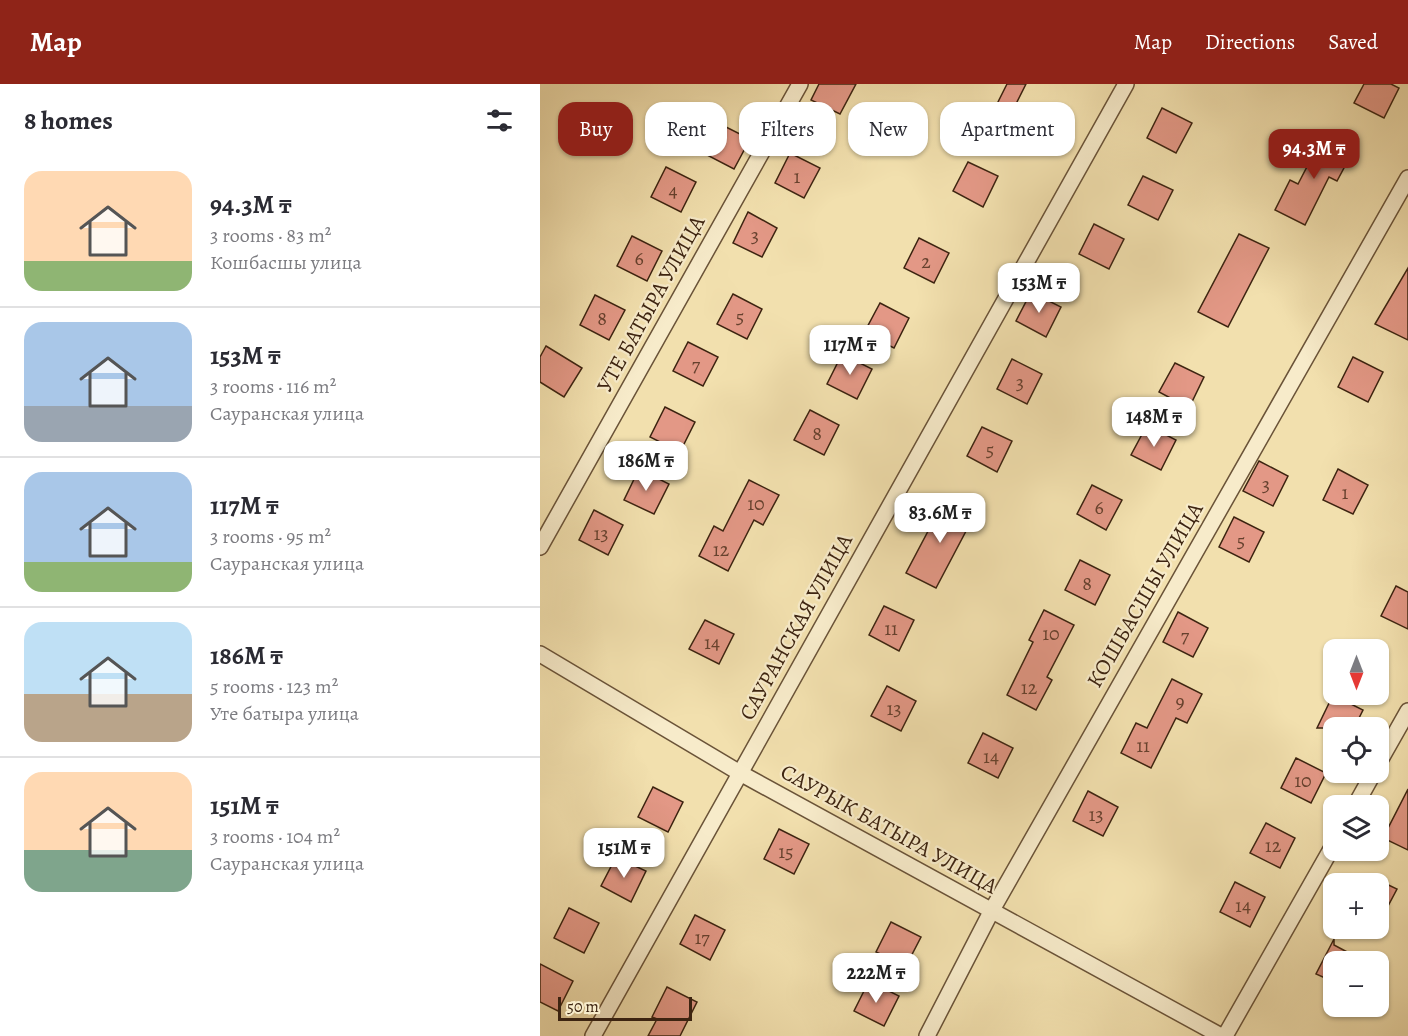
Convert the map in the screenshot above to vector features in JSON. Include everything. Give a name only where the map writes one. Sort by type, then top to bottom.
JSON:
[{"type":"street","name":"УТЕ БАТЫРА УЛИЦА","points":[[540,547],[800,84]]},
{"type":"street","name":"САУРАНСКАЯ УЛИЦА","points":[[593,1036],[1126,84]]},
{"type":"street","name":"КОШБАСШЫ УЛИЦА","points":[[927,1036],[992,910],[1408,178]]},
{"type":"street","name":"САУРЫК БАТЫРА УЛИЦА","points":[[540,654],[740,773],[1221,1036]]},
{"type":"street","points":[[1389,745],[1408,711]]},
{"type":"street","points":[[1225,1036],[1324,861]]},
{"type":"building","points":[[819,84],[856,84],[840,114],[836,112],[836,102],[811,100]]},
{"type":"building","points":[[1007,84],[1026,84],[1017,102],[998,102]]},
{"type":"building","points":[[1364,84],[1391,84],[1399,88],[1384,118],[1354,103]]},
{"type":"building","points":[[1162,108],[1192,123],[1176,153],[1147,138]]},
{"type":"building","points":[[727,128],[739,134],[739,156],[741,156],[734,169],[709,156],[727,156]]},
{"type":"building","points":[[1323,136],[1353,151],[1337,181],[1329,177],[1305,225],[1275,210],[1290,180],[1298,184]]},
{"type":"building","points":[[788,156],[796,156],[820,168],[804,198],[775,183]]},
{"type":"building","points":[[968,162],[998,176],[983,207],[953,191]]},
{"type":"building","points":[[666,167],[696,182],[681,212],[651,197]]},
{"type":"building","points":[[1143,176],[1173,190],[1158,220],[1128,205]]},
{"type":"building","points":[[748,212],[777,228],[762,257],[733,243]]},
{"type":"building","points":[[1094,224],[1124,239],[1109,269],[1079,254]]},
{"type":"building","points":[[1239,234],[1269,248],[1228,327],[1198,312]]},
{"type":"building","points":[[632,236],[662,251],[647,281],[617,266]]},
{"type":"building","points":[[919,238],[949,253],[934,283],[904,268]]},
{"type":"building","points":[[1408,268],[1408,340],[1375,324]]},
{"type":"building","points":[[1031,292],[1061,307],[1046,337],[1016,321]]},
{"type":"building","points":[[733,294],[762,309],[747,339],[717,324]]},
{"type":"building","points":[[595,295],[625,310],[609,340],[580,325]]},
{"type":"building","points":[[880,303],[909,318],[894,348],[864,333]]},
{"type":"building","points":[[688,342],[718,357],[703,386],[673,371]]},
{"type":"building","points":[[546,346],[582,368],[564,397],[540,382],[540,357]]},
{"type":"building","points":[[842,354],[872,369],[857,399],[827,384]]},
{"type":"building","points":[[1353,357],[1383,372],[1368,402],[1338,387]]},
{"type":"building","points":[[1012,359],[1042,374],[1027,404],[997,389]]},
{"type":"building","points":[[1175,363],[1204,377],[1189,408],[1159,392]]},
{"type":"building","points":[[665,407],[695,422],[680,452],[650,437]]},
{"type":"building","points":[[810,410],[839,425],[824,455],[794,440]]},
{"type":"building","points":[[1147,425],[1176,440],[1161,470],[1131,455]]},
{"type":"building","points":[[982,427],[1012,441],[997,472],[967,456]]},
{"type":"building","points":[[1259,461],[1288,476],[1273,506],[1243,491]]},
{"type":"building","points":[[639,469],[669,484],[654,514],[624,500]]},
{"type":"building","points":[[1338,469],[1368,485],[1353,514],[1323,500]]},
{"type":"building","points":[[749,480],[779,495],[763,525],[754,520],[728,571],[699,556],[714,526],[723,531]]},
{"type":"building","points":[[1092,485],[1122,500],[1106,530],[1077,514]]},
{"type":"building","points":[[945,499],[975,514],[936,588],[906,573]]},
{"type":"building","points":[[594,510],[623,525],[608,555],[579,540]]},
{"type":"building","points":[[1234,517],[1264,532],[1249,562],[1219,547]]},
{"type":"building","points":[[1080,560],[1110,575],[1095,605],[1065,590]]},
{"type":"building","points":[[1396,586],[1408,592],[1408,629],[1381,616]]},
{"type":"building","points":[[884,606],[914,620],[899,651],[869,635]]},
{"type":"building","points":[[1044,610],[1074,625],[1047,677],[1052,680],[1036,710],[1007,695],[1033,642],[1029,640]]},
{"type":"building","points":[[1178,612],[1208,628],[1193,657],[1163,642]]},
{"type":"building","points":[[705,620],[734,634],[719,664],[689,649]]},
{"type":"building","points":[[1172,679],[1202,694],[1187,723],[1176,718],[1151,768],[1121,753],[1136,723],[1147,728]]},
{"type":"building","points":[[887,686],[916,701],[901,731],[871,716]]},
{"type":"building","points":[[1328,705],[1353,705],[1363,710],[1360,717],[1323,717],[1323,728],[1317,728]]},
{"type":"building","points":[[983,733],[1013,748],[998,778],[968,763]]},
{"type":"building","points":[[1296,758],[1323,772],[1323,779],[1311,803],[1281,788]]},
{"type":"building","points":[[653,787],[683,802],[668,832],[638,817]]},
{"type":"building","points":[[1408,789],[1408,850],[1389,841],[1389,826]]},
{"type":"building","points":[[1088,791],[1118,807],[1103,836],[1073,821]]},
{"type":"building","points":[[1266,823],[1295,838],[1280,868],[1250,853]]},
{"type":"building","points":[[779,829],[809,844],[794,874],[764,859]]},
{"type":"building","points":[[616,857],[646,871],[631,902],[601,886]]},
{"type":"building","points":[[1235,882],[1265,897],[1250,927],[1220,912]]},
{"type":"building","points":[[1389,885],[1397,889],[1389,904]]},
{"type":"building","points":[[569,908],[599,923],[584,953],[554,938]]},
{"type":"building","points":[[695,915],[725,930],[710,960],[680,944]]},
{"type":"building","points":[[891,922],[921,937],[906,966],[876,952]]},
{"type":"building","points":[[1334,939],[1334,945],[1345,951],[1328,951]]},
{"type":"building","points":[[1323,960],[1323,977],[1316,974]]},
{"type":"building","points":[[540,964],[573,981],[558,1011],[540,1002]]},
{"type":"building","points":[[869,981],[899,996],[884,1026],[854,1011]]},
{"type":"building","points":[[667,987],[697,1002],[680,1036],[648,1036],[657,1019],[652,1017]]}]
